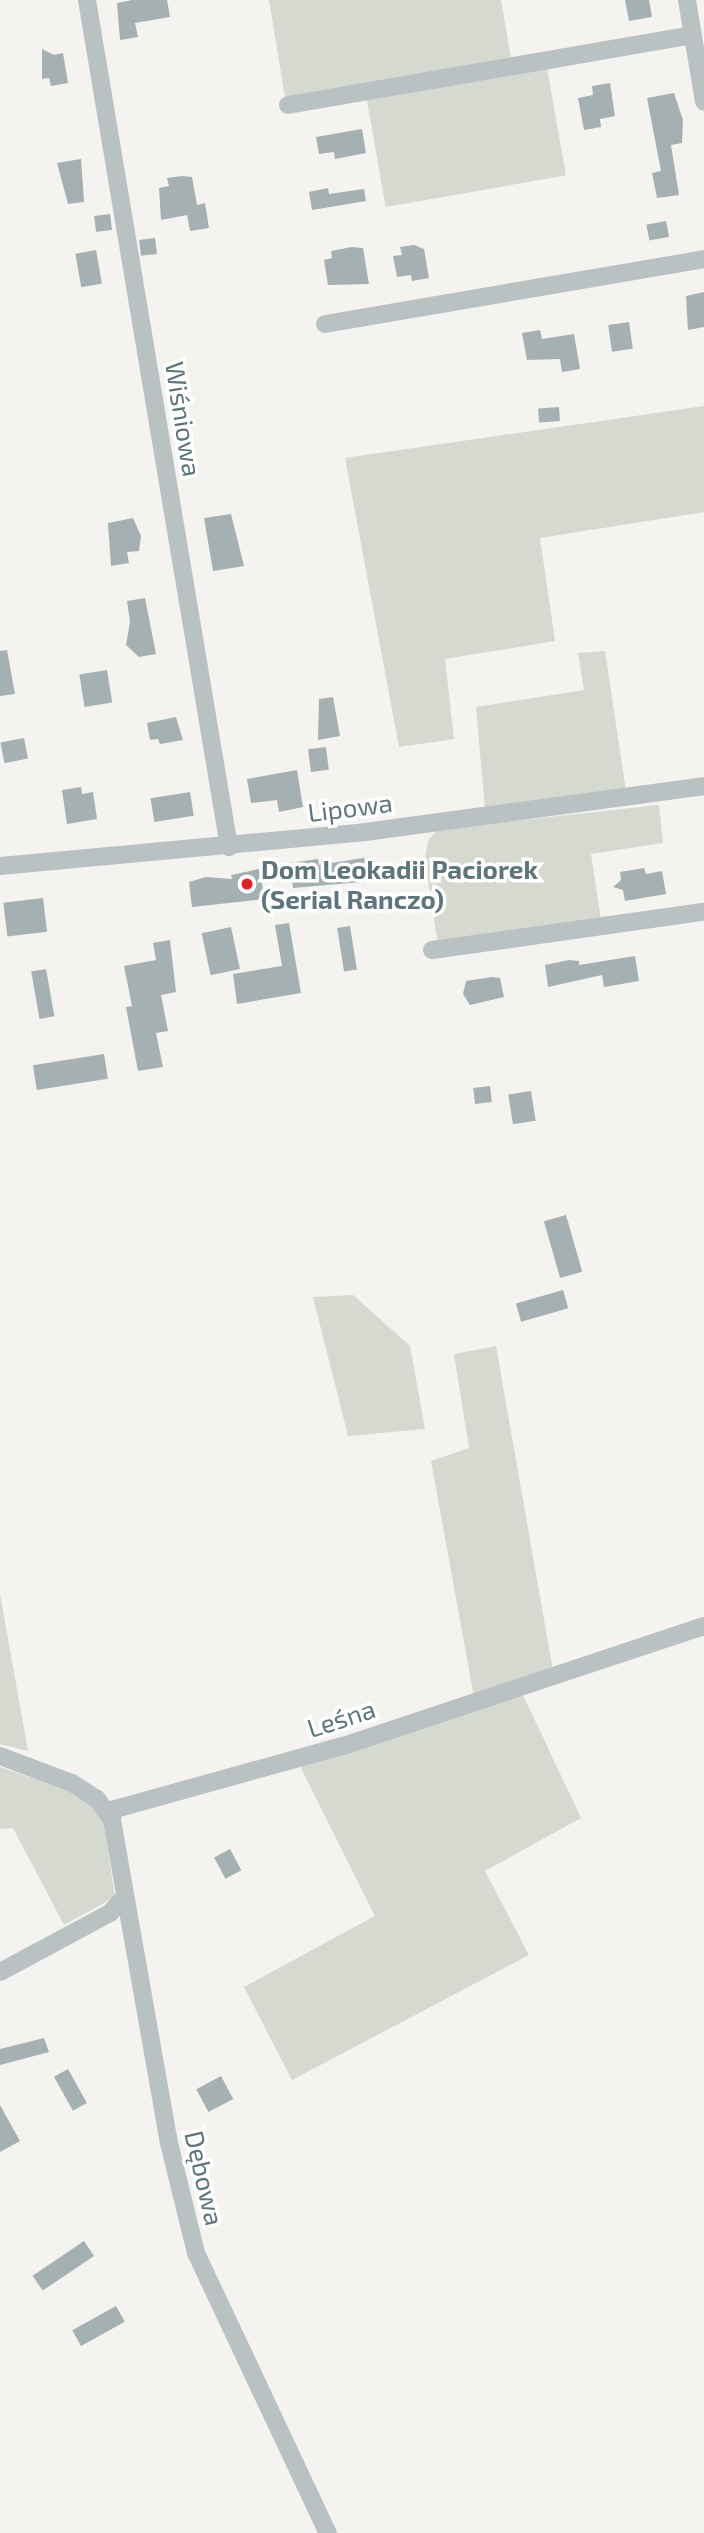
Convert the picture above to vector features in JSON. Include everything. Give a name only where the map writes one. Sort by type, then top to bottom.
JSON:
[{"type":"street","name":"Wiśniowa","points":[[88,0],[229,847]]},
{"type":"street","points":[[687,0],[704,102]]},
{"type":"street","points":[[288,105],[692,34]]},
{"type":"street","points":[[325,324],[704,259]]},
{"type":"street","name":"Lipowa","points":[[0,866],[229,847],[704,786]]},
{"type":"street","points":[[432,950],[704,912]]},
{"type":"street","name":"Leśna","points":[[108,1811],[343,1746],[704,1626]]},
{"type":"street","points":[[0,1756],[72,1783],[108,1811]]},
{"type":"street","name":"Dębowa","points":[[108,1811],[168,2139],[196,2253],[328,2533]]},
{"type":"street","points":[[0,1972],[110,1913],[125,1897]]},
{"type":"shaded area","points":[[269,0],[501,0],[511,59],[285,97]]},
{"type":"shaded area","points":[[547,68],[566,175],[386,207],[367,100]]},
{"type":"shaded area","points":[[704,406],[704,512],[540,538],[555,641],[445,659],[454,739],[399,747],[345,458]]},
{"type":"shaded area","points":[[605,651],[626,791],[485,809],[476,707],[584,690],[578,653]]},
{"type":"shaded area","points":[[659,805],[663,843],[591,854],[601,920],[438,945],[425,860],[428,841],[438,829]]},
{"type":"shaded area","points":[[353,1295],[410,1346],[425,1429],[348,1436],[313,1297]]},
{"type":"shaded area","points":[[496,1346],[553,1671],[474,1697],[431,1461],[469,1448],[454,1354]]},
{"type":"shaded area","points":[[0,1594],[28,1751],[0,1744]]},
{"type":"shaded area","points":[[522,1693],[581,1818],[485,1871],[529,1955],[292,2080],[244,1987],[375,1916],[300,1766]]},
{"type":"shaded area","points":[[0,1767],[77,1793],[103,1818],[115,1897],[64,1925],[13,1828],[0,1829]]},
{"type":"building","points":[[167,0],[170,17],[135,23],[138,37],[120,40],[117,3]]},
{"type":"building","points":[[625,0],[649,0],[652,17],[629,21]]},
{"type":"building","points":[[42,49],[54,55],[63,53],[68,83],[51,86],[49,78],[42,79]]},
{"type":"building","points":[[610,83],[615,116],[600,119],[601,127],[584,130],[578,98],[593,95],[592,86]]},
{"type":"building","points":[[674,93],[683,120],[682,143],[671,145],[679,195],[657,198],[652,173],[661,171],[647,98]]},
{"type":"building","points":[[362,129],[366,153],[335,159],[334,152],[319,154],[316,137]]},
{"type":"building","points":[[81,159],[84,202],[68,204],[57,163]]},
{"type":"building","points":[[192,177],[197,205],[205,203],[209,228],[190,231],[187,215],[161,220],[159,188],[169,186],[167,178]]},
{"type":"building","points":[[328,188],[329,194],[364,189],[366,201],[312,210],[309,192]]},
{"type":"building","points":[[110,214],[112,230],[96,232],[94,216]]},
{"type":"building","points":[[666,221],[669,237],[649,241],[646,225]]},
{"type":"building","points":[[155,238],[157,254],[141,256],[139,240]]},
{"type":"building","points":[[414,245],[424,249],[429,278],[412,281],[411,275],[397,277],[393,256],[402,255],[400,247]]},
{"type":"building","points":[[363,248],[369,284],[328,285],[324,260],[332,258],[331,251]]},
{"type":"building","points":[[96,250],[102,283],[81,287],[75,254]]},
{"type":"building","points":[[704,292],[704,327],[688,330],[686,296]]},
{"type":"building","points":[[629,322],[633,349],[612,352],[608,325]]},
{"type":"building","points":[[540,330],[542,339],[574,334],[580,369],[562,372],[560,359],[527,360],[522,333]]},
{"type":"building","points":[[559,407],[560,421],[539,422],[538,408]]},
{"type":"building","points":[[231,514],[244,566],[213,571],[204,518]]},
{"type":"building","points":[[133,518],[141,536],[139,551],[127,552],[129,563],[111,566],[108,523]]},
{"type":"building","points":[[145,598],[156,654],[139,657],[126,645],[130,622],[127,601]]},
{"type":"building","points":[[7,650],[15,694],[0,696],[0,651]]},
{"type":"building","points":[[107,670],[112,703],[85,707],[79,674]]},
{"type":"building","points":[[333,697],[340,736],[318,740],[319,699]]},
{"type":"building","points":[[176,717],[183,740],[160,744],[158,739],[150,740],[147,723]]},
{"type":"building","points":[[24,738],[28,759],[4,763],[0,743]]},
{"type":"building","points":[[326,747],[329,770],[311,772],[308,749]]},
{"type":"building","points":[[297,770],[303,807],[279,812],[277,800],[251,803],[247,779]]},
{"type":"building","points":[[81,787],[82,794],[93,792],[97,819],[67,824],[62,790]]},
{"type":"building","points":[[190,792],[194,816],[154,822],[150,798]]},
{"type":"building","points":[[369,857],[373,881],[293,888],[290,863],[318,859],[319,865]]},
{"type":"building","points":[[644,868],[646,874],[662,871],[666,894],[625,901],[623,890],[613,887],[621,880],[620,872]]},
{"type":"building","points":[[259,869],[265,899],[192,907],[189,882],[206,877],[232,879],[231,875]]},
{"type":"building","points":[[43,898],[47,932],[7,937],[3,903]]},
{"type":"building","points":[[289,923],[301,993],[237,1004],[233,974],[282,966],[275,925]]},
{"type":"building","points":[[350,926],[357,969],[344,971],[337,928]]},
{"type":"building","points":[[231,927],[240,969],[211,975],[202,933]]},
{"type":"building","points":[[170,940],[176,992],[161,995],[168,1031],[156,1033],[163,1067],[138,1071],[126,1007],[132,1006],[124,966],[156,960],[153,943]]},
{"type":"building","points":[[635,956],[639,981],[604,987],[602,975],[548,987],[545,965],[569,960],[579,961],[579,965]]},
{"type":"building","points":[[46,969],[54,1016],[40,1019],[31,972]]},
{"type":"building","points":[[500,978],[504,997],[470,1005],[463,994],[466,981]]},
{"type":"building","points":[[104,1054],[108,1079],[37,1090],[33,1065]]},
{"type":"building","points":[[490,1086],[492,1102],[475,1104],[473,1088]]},
{"type":"building","points":[[531,1091],[536,1121],[513,1124],[508,1095]]},
{"type":"building","points":[[566,1215],[582,1272],[560,1278],[544,1221]]},
{"type":"building","points":[[563,1290],[568,1308],[521,1322],[516,1304]]},
{"type":"building","points":[[230,1849],[241,1870],[225,1879],[214,1857]]},
{"type":"building","points":[[44,2038],[49,2052],[0,2065],[0,2049]]},
{"type":"building","points":[[68,2069],[87,2103],[73,2111],[54,2077]]},
{"type":"building","points":[[221,2076],[233,2099],[208,2112],[196,2089]]},
{"type":"building","points":[[0,2105],[20,2141],[0,2152]]},
{"type":"building","points":[[84,2241],[94,2256],[43,2291],[33,2276]]},
{"type":"building","points":[[116,2306],[125,2322],[81,2346],[72,2330]]},
{"type":"place","name":"Dom Leokadii Paciorek (Serial Ranczo)","points":[[247,884]]}]
